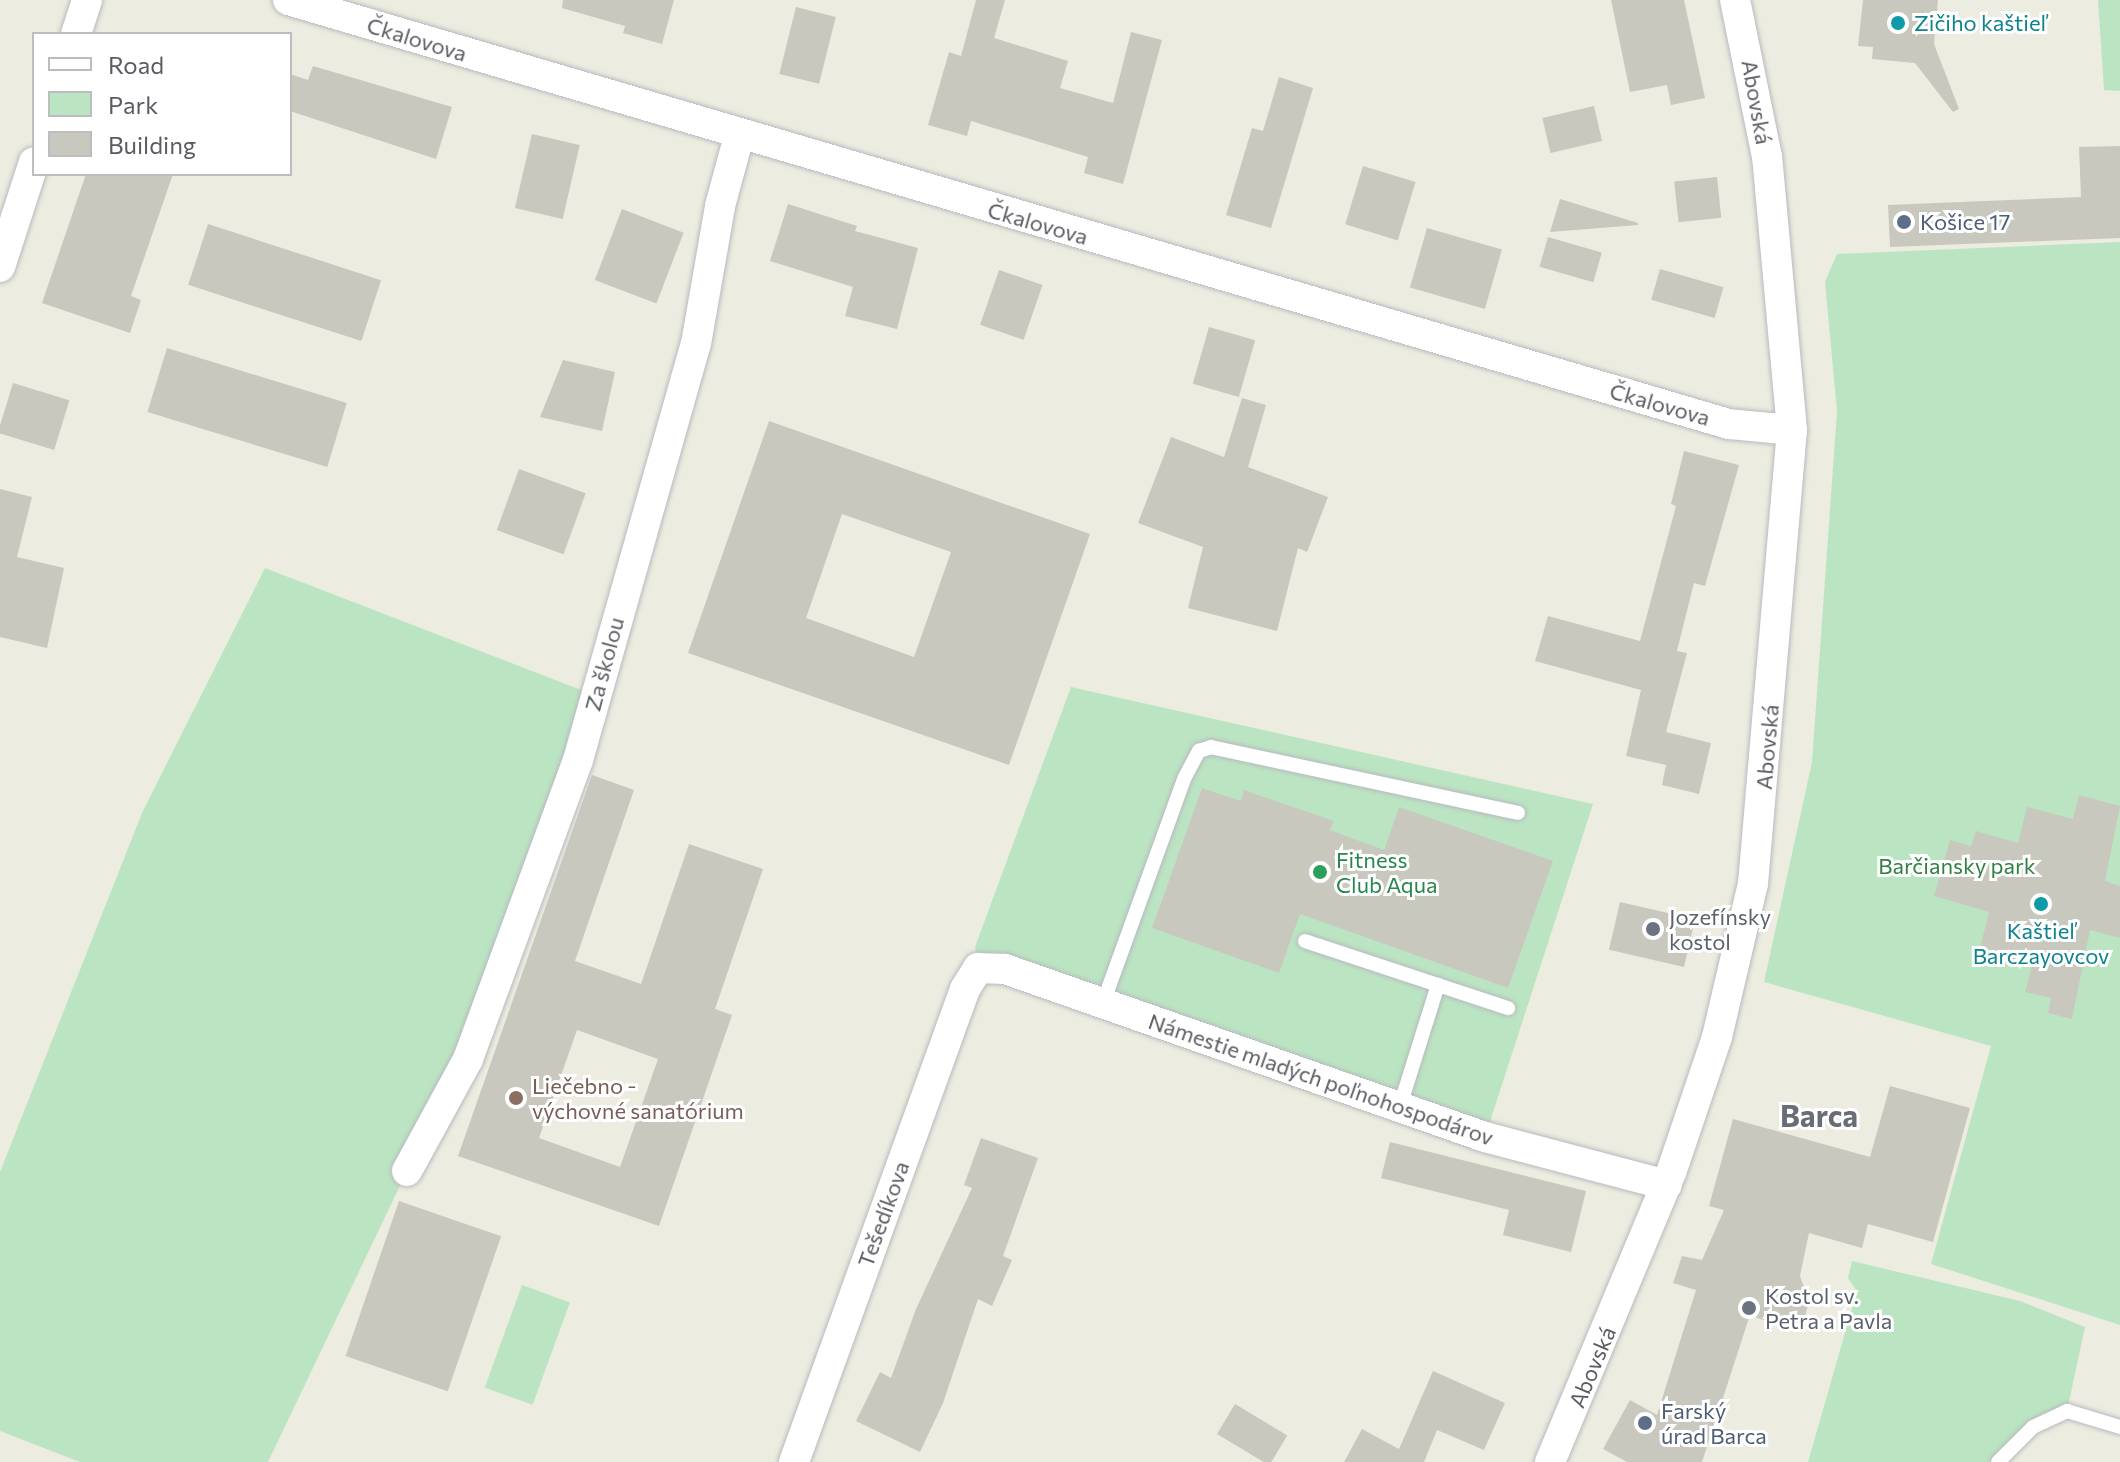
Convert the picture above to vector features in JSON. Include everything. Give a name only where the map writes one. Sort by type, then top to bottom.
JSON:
[{"type":"street","points":[[77,32],[87,0]]},
{"type":"street","name":"Čkalovova","points":[[288,0],[739,136],[1729,424],[1792,430]]},
{"type":"street","name":"Abovská","points":[[1550,1462],[1667,1185],[1717,1037],[1753,884],[1792,430],[1767,157],[1735,0]]},
{"type":"street","name":"Za školou","points":[[407,1171],[468,1059],[580,754],[696,344],[720,206],[739,136]]},
{"type":"street","points":[[0,267],[32,168]]},
{"type":"street","name":"Námestie mladých poľnohospodárov","points":[[978,968],[1005,969],[1485,1137],[1667,1185]]},
{"type":"street","name":"Tešedíkova","points":[[794,1462],[965,989],[978,968]]},
{"type":"lane","points":[[1103,1003],[1185,777],[1199,751],[1211,747],[1518,813]]},
{"type":"lane","points":[[1305,941],[1508,1008]]},
{"type":"lane","points":[[1400,1106],[1438,985]]},
{"type":"lane","points":[[1998,1462],[2033,1427],[2067,1411],[2120,1427]]},
{"type":"green space","points":[[2098,0],[2120,0],[2120,91],[2104,90]]},
{"type":"green space","name":"Barčiansky park","points":[[2120,242],[2120,1325],[1931,1264],[1991,1046],[1764,982],[1812,762],[1837,411],[1825,282],[1837,254]]},
{"type":"green space","points":[[265,568],[594,695],[580,754],[407,1171],[268,1462],[80,1462],[0,1431],[0,1172],[142,813]]},
{"type":"green space","points":[[1071,687],[1593,804],[1485,1137],[978,968],[975,947]]},
{"type":"green space","points":[[1852,1261],[2020,1301],[2085,1327],[2067,1411],[2049,1417],[1998,1462],[1808,1462],[1857,1291],[1848,1278]]},
{"type":"green space","points":[[522,1285],[570,1302],[533,1405],[485,1387]]},
{"type":"building","points":[[563,0],[674,0],[662,44],[623,33],[625,26],[562,8]]},
{"type":"building","points":[[976,0],[1005,0],[994,38],[1068,61],[1060,88],[1113,103],[1131,32],[1162,40],[1123,184],[1084,173],[1088,157],[971,121],[967,136],[928,125],[949,52],[961,56]]},
{"type":"building","points":[[1611,0],[1684,0],[1705,98],[1671,105],[1667,85],[1630,92]]},
{"type":"building","name":"Zičiho kaštieľ","points":[[1863,0],[1938,0],[1934,44],[1959,109],[1953,112],[1915,63],[1872,59],[1873,47],[1858,46]]},
{"type":"building","points":[[796,7],[836,17],[819,84],[779,74]]},
{"type":"building","points":[[313,66],[452,107],[436,159],[292,112],[292,75],[308,80]]},
{"type":"building","points":[[1279,77],[1313,88],[1271,228],[1226,215],[1252,128],[1263,131]]},
{"type":"building","points":[[1594,106],[1602,141],[1550,153],[1542,118]]},
{"type":"building","points":[[532,134],[580,145],[563,219],[515,208]]},
{"type":"building","points":[[2120,146],[2120,238],[1890,247],[1888,205],[2081,197],[2079,147]]},
{"type":"building","points":[[1363,166],[1416,182],[1398,240],[1345,224]]},
{"type":"building","points":[[85,176],[172,176],[131,296],[141,300],[130,333],[42,303]]},
{"type":"building","points":[[1717,177],[1721,218],[1679,222],[1674,181]]},
{"type":"building","points":[[1560,199],[1638,223],[1638,225],[1550,232]]},
{"type":"building","points":[[788,204],[857,226],[855,231],[918,248],[897,329],[845,316],[853,287],[770,261]]},
{"type":"building","points":[[622,209],[684,233],[656,304],[595,280]]},
{"type":"building","points":[[208,224],[381,280],[361,341],[188,285]]},
{"type":"building","points":[[1427,228],[1502,249],[1485,309],[1410,288]]},
{"type":"building","points":[[1548,237],[1602,252],[1593,282],[1539,267]]},
{"type":"building","points":[[1660,269],[1723,287],[1715,318],[1651,300]]},
{"type":"building","points":[[999,270],[1042,285],[1024,340],[980,325]]},
{"type":"building","points":[[1209,327],[1255,340],[1239,397],[1193,384]]},
{"type":"building","points":[[167,348],[347,403],[327,467],[147,412]]},
{"type":"building","points":[[563,360],[615,372],[602,431],[540,417]]},
{"type":"building","points":[[13,383],[69,400],[54,450],[0,433]]},
{"type":"building","points":[[1242,398],[1266,405],[1248,467],[1328,497],[1307,552],[1298,548],[1277,631],[1188,608],[1203,547],[1138,523],[1171,437],[1224,457]]},
{"type":"building","points":[[769,421],[1090,534],[1009,765],[688,653]],"holes":[[[842,514],[951,552],[914,657],[806,618]]]},
{"type":"building","points":[[1684,451],[1739,465],[1705,586],[1694,583],[1677,651],[1687,653],[1666,732],[1711,743],[1699,794],[1662,785],[1666,765],[1626,756],[1641,690],[1535,661],[1548,616],[1640,641],[1676,506],[1671,504]]},
{"type":"building","points":[[519,469],[586,493],[563,554],[497,530]]},
{"type":"building","points":[[0,489],[32,497],[17,557],[64,568],[47,648],[0,637]]},
{"type":"building","name":"Liečebno - výchovné sanatórium","points":[[592,775],[634,790],[575,961],[641,984],[689,844],[763,869],[715,1009],[732,1015],[659,1226],[458,1156]],"holes":[[[577,1030],[658,1059],[620,1167],[539,1138]]]},
{"type":"building","points":[[1202,788],[1241,801],[1244,790],[1334,821],[1330,830],[1384,850],[1399,807],[1553,861],[1508,988],[1300,914],[1279,973],[1152,928]]},
{"type":"building","name":"Kaštieľ Barczayovcov","points":[[2079,795],[2120,806],[2105,881],[2120,886],[2120,938],[2090,930],[2072,1019],[2048,1013],[2051,998],[2025,992],[2032,966],[1979,952],[1989,912],[1934,896],[1950,840],[1971,846],[1976,831],[2018,843],[2027,807],[2073,819]]},
{"type":"building","name":"Jozefínsky kostol","points":[[1620,902],[1695,919],[1684,967],[1609,950]]},
{"type":"building","points":[[1890,1086],[1970,1108],[1933,1242],[1868,1224],[1862,1248],[1809,1233],[1800,1276],[1809,1301],[1805,1317],[1789,1330],[1750,1315],[1702,1462],[1627,1462],[1603,1449],[1630,1400],[1657,1415],[1696,1290],[1673,1283],[1682,1256],[1702,1260],[1724,1210],[1709,1206],[1733,1119],[1870,1157]]},
{"type":"building","points":[[981,1138],[1038,1158],[1003,1256],[1012,1260],[992,1306],[978,1299],[943,1403],[920,1452],[856,1421],[880,1372],[891,1378],[916,1309],[972,1188],[964,1185]]},
{"type":"building","points":[[1390,1142],[1586,1191],[1571,1252],[1503,1235],[1509,1210],[1381,1178]]},
{"type":"building","points":[[399,1201],[501,1236],[448,1391],[346,1356]]},
{"type":"building","points":[[1433,1371],[1505,1403],[1484,1450],[1437,1430],[1424,1462],[1344,1462],[1362,1429],[1399,1449]]},
{"type":"building","points":[[1235,1404],[1287,1435],[1271,1462],[1264,1462],[1217,1434]]},
{"type":"place","name":"Zičiho kaštieľ","points":[[1898,23]]},
{"type":"place","name":"Košice 17","points":[[1904,222]]},
{"type":"place","name":"Fitness Club Aqua","points":[[1320,872]]},
{"type":"place","name":"Kaštieľ Barczayovcov","points":[[2041,904]]},
{"type":"place","name":"Jozefínsky kostol","points":[[1653,929]]},
{"type":"place","name":"Liečebno - výchovné sanatórium","points":[[516,1098]]},
{"type":"place","name":"Kostol sv. Petra a Pavla","points":[[1749,1308]]},
{"type":"place","name":"Farský úrad Barca","points":[[1645,1423]]},
{"type":"district","name":"Barca","points":[[1819,1115]]}]
